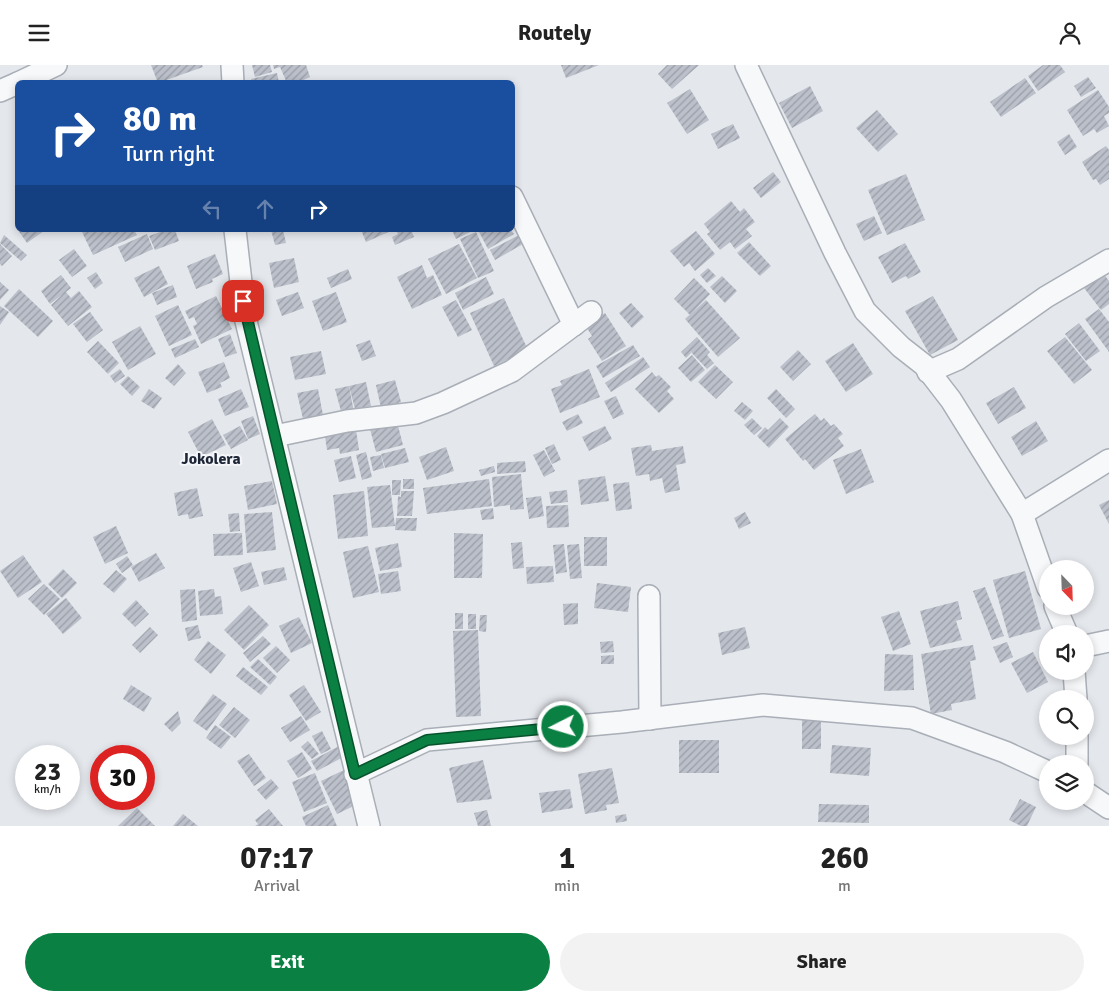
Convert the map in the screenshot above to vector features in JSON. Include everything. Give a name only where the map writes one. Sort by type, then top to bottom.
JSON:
[{"type":"street","points":[[24,80],[56,65]]},
{"type":"street","points":[[232,65],[233,80]]},
{"type":"street","points":[[746,65],[835,253],[865,311],[901,347],[924,365],[952,400],[1022,513],[1039,562]]},
{"type":"street","points":[[0,91],[15,84]]},
{"type":"street","points":[[515,203],[574,325]]},
{"type":"street","points":[[235,232],[245,317],[369,826]]},
{"type":"street","points":[[928,372],[958,359],[1046,297],[1109,260]]},
{"type":"street","points":[[275,436],[347,421],[416,413],[443,403],[512,371],[591,312]]},
{"type":"street","points":[[1022,513],[1109,460]]},
{"type":"street","points":[[650,596],[650,719]]},
{"type":"street","points":[[1094,644],[1109,641]]},
{"type":"street","points":[[355,774],[427,740],[650,719],[763,705],[912,718],[1005,752],[1039,768]]},
{"type":"street","points":[[1094,798],[1109,809]]},
{"type":"building","points":[[151,65],[202,65],[203,67],[166,80],[157,80]]},
{"type":"building","points":[[252,65],[270,65],[272,72],[255,77]]},
{"type":"building","points":[[273,65],[306,65],[310,77],[304,80],[286,80],[280,67],[274,69]]},
{"type":"building","points":[[561,65],[599,65],[566,78]]},
{"type":"building","points":[[667,65],[699,65],[672,89],[658,74]]},
{"type":"building","points":[[1043,65],[1060,65],[1065,72],[1038,91],[1028,76]]},
{"type":"building","points":[[277,73],[278,80],[251,80]]},
{"type":"building","points":[[1088,77],[1096,88],[1081,97],[1074,86]]},
{"type":"building","points":[[1025,78],[1036,93],[1001,117],[990,102]]},
{"type":"building","points":[[810,86],[823,111],[792,128],[779,103]]},
{"type":"building","points":[[690,89],[709,120],[687,134],[667,103]]},
{"type":"building","points":[[1098,90],[1109,107],[1109,113],[1104,116],[1109,126],[1097,133],[1094,129],[1083,136],[1067,110]]},
{"type":"building","points":[[877,110],[898,134],[878,152],[856,128]]},
{"type":"building","points":[[733,124],[740,138],[718,149],[711,134]]},
{"type":"building","points":[[1069,134],[1077,147],[1065,155],[1057,142]]},
{"type":"building","points":[[1106,146],[1109,150],[1109,179],[1100,185],[1096,179],[1093,180],[1082,162]]},
{"type":"building","points":[[773,172],[781,182],[761,198],[753,188]]},
{"type":"building","points":[[906,174],[925,220],[887,235],[868,190]]},
{"type":"building","points":[[731,201],[740,212],[744,208],[755,222],[746,229],[752,236],[735,249],[730,242],[720,250],[707,234],[710,232],[704,224]]},
{"type":"building","points":[[874,216],[882,233],[864,241],[856,224]]},
{"type":"building","points":[[696,231],[715,254],[695,271],[689,263],[684,267],[670,251]]},
{"type":"building","points":[[19,232],[42,232],[27,243]]},
{"type":"building","points":[[82,232],[135,232],[137,235],[93,255]]},
{"type":"building","points":[[160,232],[176,232],[179,241],[155,250],[149,236]]},
{"type":"building","points":[[272,232],[283,232],[286,243],[275,245]]},
{"type":"building","points":[[362,232],[388,232],[366,242]]},
{"type":"building","points":[[397,232],[412,232],[414,237],[395,245],[392,237],[398,234]]},
{"type":"building","points":[[453,232],[470,232],[456,239]]},
{"type":"building","points":[[476,232],[494,271],[478,278],[460,239]]},
{"type":"building","points":[[479,232],[512,232],[514,234],[488,249]]},
{"type":"building","points":[[147,234],[153,249],[125,262],[118,247]]},
{"type":"building","points":[[4,235],[27,255],[21,261],[0,243]]},
{"type":"building","points":[[519,235],[523,244],[495,260],[490,250]]},
{"type":"building","points":[[749,242],[771,266],[760,276],[737,253]]},
{"type":"building","points":[[905,243],[921,272],[908,279],[906,276],[892,283],[878,257]]},
{"type":"building","points":[[0,244],[12,256],[2,266],[0,264]]},
{"type":"building","points":[[459,244],[477,278],[446,294],[428,259]]},
{"type":"building","points":[[74,249],[87,266],[72,277],[59,260]]},
{"type":"building","points":[[215,254],[223,274],[212,279],[213,282],[196,289],[187,266]]},
{"type":"building","points":[[294,258],[299,282],[274,288],[269,263]]},
{"type":"building","points":[[422,265],[427,278],[433,275],[442,295],[412,309],[397,277]]},
{"type":"building","points":[[159,266],[168,284],[144,297],[134,278]]},
{"type":"building","points":[[708,268],[716,276],[707,283],[700,275]]},
{"type":"building","points":[[348,269],[352,279],[331,288],[327,278]]},
{"type":"building","points":[[1100,269],[1109,281],[1109,304],[1101,310],[1081,284]]},
{"type":"building","points":[[96,272],[103,283],[95,289],[87,278]]},
{"type":"building","points":[[61,275],[71,288],[66,292],[71,298],[79,291],[92,307],[68,326],[51,305],[63,294],[50,304],[41,291]]},
{"type":"building","points":[[722,276],[737,291],[725,303],[710,287]]},
{"type":"building","points":[[486,277],[494,294],[463,310],[455,293]]},
{"type":"building","points":[[694,278],[710,294],[690,315],[674,299]]},
{"type":"building","points":[[0,282],[9,290],[0,300]]},
{"type":"building","points":[[173,285],[177,297],[157,305],[152,293]]},
{"type":"building","points":[[19,289],[53,321],[38,337],[4,306]]},
{"type":"building","points":[[298,292],[304,308],[282,316],[276,300]]},
{"type":"building","points":[[336,292],[347,322],[323,331],[312,301]]},
{"type":"building","points":[[216,296],[232,329],[201,344],[193,326],[197,324],[194,317],[189,319],[185,311]]},
{"type":"building","points":[[933,296],[958,340],[930,355],[905,311]]},
{"type":"building","points":[[504,298],[528,350],[494,366],[470,313]]},
{"type":"building","points":[[456,300],[472,330],[458,337],[442,307]]},
{"type":"building","points":[[706,300],[740,338],[718,357],[685,319]]},
{"type":"building","points":[[631,303],[644,317],[632,328],[619,313]]},
{"type":"building","points":[[178,305],[192,335],[169,346],[155,316]]},
{"type":"building","points":[[0,306],[9,312],[0,325]]},
{"type":"building","points":[[1099,309],[1109,322],[1109,352],[1085,319]]},
{"type":"building","points":[[90,312],[103,330],[87,342],[73,324]]},
{"type":"building","points":[[605,313],[626,346],[602,361],[588,339],[592,336],[585,325]]},
{"type":"building","points":[[1079,323],[1100,351],[1086,361],[1065,334]]},
{"type":"building","points":[[140,326],[156,354],[128,370],[112,342]]},
{"type":"building","points":[[230,334],[237,353],[225,357],[218,339]]},
{"type":"building","points":[[697,337],[710,352],[707,355],[714,363],[707,369],[690,351],[691,353],[686,358],[681,352]]},
{"type":"building","points":[[1065,337],[1092,370],[1074,384],[1047,351]]},
{"type":"building","points":[[195,339],[199,347],[175,358],[171,349]]},
{"type":"building","points":[[370,340],[376,356],[362,361],[356,345]]},
{"type":"building","points":[[98,341],[119,363],[108,374],[87,352]]},
{"type":"building","points":[[853,343],[873,374],[846,392],[825,361]]},
{"type":"building","points":[[633,345],[640,356],[603,378],[596,366]]},
{"type":"building","points":[[798,350],[811,364],[793,381],[780,367]]},
{"type":"building","points":[[321,351],[326,374],[295,380],[290,357]]},
{"type":"building","points":[[692,355],[705,370],[691,382],[678,368]]},
{"type":"building","points":[[643,357],[650,367],[611,392],[605,383]]},
{"type":"building","points":[[224,362],[230,378],[220,383],[222,387],[207,393],[198,372]]},
{"type":"building","points":[[178,364],[186,373],[174,386],[165,378]]},
{"type":"building","points":[[715,365],[733,382],[716,399],[698,382]]},
{"type":"building","points":[[120,369],[125,376],[115,383],[110,376]]},
{"type":"building","points":[[589,369],[600,397],[560,413],[551,389],[562,385],[560,381]]},
{"type":"building","points":[[652,372],[656,377],[659,375],[671,387],[667,391],[674,399],[659,413],[635,389]]},
{"type":"building","points":[[128,376],[140,387],[132,396],[120,384]]},
{"type":"building","points":[[395,380],[401,402],[381,408],[376,385]]},
{"type":"building","points":[[366,382],[371,406],[355,409],[349,386]]},
{"type":"building","points":[[349,386],[354,412],[342,415],[335,389]]},
{"type":"building","points":[[1014,387],[1026,408],[998,424],[986,403]]},
{"type":"building","points":[[149,389],[162,398],[154,409],[141,401]]},
{"type":"building","points":[[241,389],[249,407],[225,416],[218,399]]},
{"type":"building","points":[[318,389],[323,415],[303,419],[297,393]]},
{"type":"building","points":[[776,389],[795,409],[786,418],[767,398]]},
{"type":"building","points":[[616,396],[624,414],[613,419],[604,401]]},
{"type":"building","points":[[742,402],[753,411],[745,420],[734,411]]},
{"type":"building","points":[[578,414],[583,423],[567,431],[562,422]]},
{"type":"building","points":[[815,414],[821,421],[824,418],[831,426],[834,424],[843,434],[838,438],[844,446],[814,470],[805,459],[803,461],[785,439]]},
{"type":"building","points":[[253,416],[260,434],[248,439],[241,421]]},
{"type":"building","points":[[752,418],[762,428],[754,435],[744,425]]},
{"type":"building","points":[[780,418],[789,427],[769,448],[757,436],[765,427],[768,430]]},
{"type":"building","points":[[212,419],[226,445],[201,457],[188,432]]},
{"type":"building","points":[[1036,421],[1048,441],[1022,456],[1011,437]]},
{"type":"building","points":[[397,422],[403,445],[376,452],[370,429]]},
{"type":"building","points":[[355,423],[359,450],[340,454],[339,448],[327,450],[324,429]]},
{"type":"building","points":[[240,426],[248,440],[231,449],[223,435]]},
{"type":"building","points":[[605,426],[612,439],[589,451],[582,437]]},
{"type":"building","points":[[554,444],[561,460],[552,464],[545,448]]},
{"type":"building","points":[[651,445],[652,451],[683,446],[686,463],[676,465],[680,490],[665,493],[662,478],[650,481],[649,474],[636,476],[631,448]]},
{"type":"building","points":[[446,447],[454,471],[427,480],[419,457]]},
{"type":"building","points":[[405,448],[409,462],[385,468],[381,454]]},
{"type":"building","points":[[861,449],[874,482],[846,494],[833,460]]},
{"type":"building","points":[[544,450],[555,471],[544,477],[533,455]]},
{"type":"building","points":[[366,452],[372,477],[362,480],[356,455]]},
{"type":"building","points":[[381,455],[384,468],[373,471],[370,457]]},
{"type":"building","points":[[351,456],[356,478],[339,482],[334,460]]},
{"type":"building","points":[[525,461],[526,472],[497,474],[497,463]]},
{"type":"building","points":[[494,466],[495,472],[481,476],[479,470]]},
{"type":"building","points":[[521,474],[524,509],[510,510],[510,505],[494,507],[492,477]]},
{"type":"building","points":[[605,476],[609,501],[581,505],[578,480]]},
{"type":"building","points":[[403,479],[414,479],[414,489],[403,489]]},
{"type":"building","points":[[489,479],[492,506],[427,514],[423,488]]},
{"type":"building","points":[[392,480],[401,480],[400,495],[392,495]]},
{"type":"building","points":[[272,481],[277,504],[248,510],[244,486]]},
{"type":"building","points":[[629,482],[632,509],[616,511],[613,484]]},
{"type":"building","points":[[390,485],[395,526],[372,528],[367,487]]},
{"type":"building","points":[[197,488],[203,516],[189,519],[188,514],[178,516],[174,493]]},
{"type":"building","points":[[567,490],[568,502],[551,504],[549,492]]},
{"type":"building","points":[[364,491],[368,536],[338,539],[333,495]]},
{"type":"building","points":[[401,491],[414,491],[412,516],[397,516],[398,496],[401,497]]},
{"type":"building","points":[[541,496],[544,516],[529,519],[526,498]]},
{"type":"building","points":[[1109,500],[1109,524],[1099,505]]},
{"type":"building","points":[[568,505],[569,527],[547,528],[546,506]]},
{"type":"building","points":[[493,508],[494,519],[482,520],[480,510]]},
{"type":"building","points":[[272,512],[276,550],[247,553],[244,514]]},
{"type":"building","points":[[745,512],[751,523],[739,529],[734,518]]},
{"type":"building","points":[[239,513],[240,531],[230,532],[228,514]]},
{"type":"building","points":[[396,518],[417,518],[416,531],[395,530]]},
{"type":"building","points":[[116,526],[128,553],[105,564],[93,537]]},
{"type":"building","points":[[242,533],[243,555],[214,556],[213,534]]},
{"type":"building","points":[[454,533],[483,534],[482,578],[454,578]]},
{"type":"building","points":[[584,537],[607,537],[607,566],[584,566]]},
{"type":"building","points":[[522,542],[524,568],[513,569],[511,543]]},
{"type":"building","points":[[398,543],[402,567],[380,571],[375,548]]},
{"type":"building","points":[[564,544],[567,572],[556,574],[553,545]]},
{"type":"building","points":[[579,544],[582,578],[570,579],[567,545]]},
{"type":"building","points":[[368,546],[379,592],[353,598],[343,552]]},
{"type":"building","points":[[156,553],[165,568],[139,582],[131,567]]},
{"type":"building","points":[[23,555],[42,582],[18,598],[0,571]]},
{"type":"building","points":[[127,556],[133,565],[122,573],[116,564]]},
{"type":"building","points":[[251,562],[259,586],[241,592],[233,568]]},
{"type":"building","points":[[553,566],[554,582],[527,584],[526,567]]},
{"type":"building","points":[[284,567],[287,580],[264,585],[261,572]]},
{"type":"building","points":[[63,569],[77,583],[62,598],[48,584]]},
{"type":"building","points":[[116,570],[127,579],[114,593],[103,584]]},
{"type":"building","points":[[398,571],[401,591],[381,594],[378,574]]},
{"type":"building","points":[[1025,571],[1040,625],[1039,630],[1009,638],[993,580]]},
{"type":"building","points":[[597,583],[631,587],[628,612],[594,608]]},
{"type":"building","points":[[44,584],[60,599],[44,615],[28,599]]},
{"type":"building","points":[[985,587],[1004,636],[992,640],[973,591]]},
{"type":"building","points":[[195,589],[197,620],[182,622],[180,590]]},
{"type":"building","points":[[214,589],[215,597],[221,596],[223,614],[200,616],[198,591]]},
{"type":"building","points":[[66,598],[82,618],[63,634],[46,614]]},
{"type":"building","points":[[136,600],[149,614],[135,627],[122,614]]},
{"type":"building","points":[[958,601],[962,619],[956,621],[962,640],[930,648],[920,611]]},
{"type":"building","points":[[578,603],[578,624],[564,625],[563,604]]},
{"type":"building","points":[[249,605],[269,625],[244,650],[224,630]]},
{"type":"building","points":[[899,611],[911,644],[893,651],[881,617]]},
{"type":"building","points":[[455,613],[463,613],[463,629],[455,629]]},
{"type":"building","points":[[468,614],[476,614],[476,629],[468,629]]},
{"type":"building","points":[[480,615],[487,615],[486,632],[479,631]]},
{"type":"building","points":[[299,617],[312,643],[291,653],[279,626]]},
{"type":"building","points":[[198,625],[201,638],[188,641],[185,628]]},
{"type":"building","points":[[150,627],[158,635],[140,653],[132,645]]},
{"type":"building","points":[[745,627],[750,648],[722,655],[718,633]]},
{"type":"building","points":[[478,630],[481,716],[456,717],[453,631]]},
{"type":"building","points":[[263,636],[271,644],[250,662],[243,653]]},
{"type":"building","points":[[208,641],[226,655],[211,674],[194,660]]},
{"type":"building","points":[[613,641],[614,652],[601,653],[600,642]]},
{"type":"building","points":[[1007,642],[1013,657],[1000,663],[993,647]]},
{"type":"building","points":[[973,645],[976,660],[970,661],[976,699],[951,704],[952,710],[931,714],[921,654]]},
{"type":"building","points":[[276,646],[290,660],[277,673],[263,658]]},
{"type":"building","points":[[1033,652],[1039,664],[1039,680],[1047,680],[1048,682],[1027,693],[1011,663]]},
{"type":"building","points":[[885,654],[913,655],[914,690],[884,691]]},
{"type":"building","points":[[614,655],[614,664],[601,664],[601,656]]},
{"type":"building","points":[[258,659],[277,677],[270,685],[250,667]]},
{"type":"building","points":[[243,667],[268,687],[261,695],[236,676]]},
{"type":"building","points":[[131,685],[152,698],[144,712],[123,699]]},
{"type":"building","points":[[304,685],[321,712],[306,721],[289,695]]},
{"type":"building","points":[[213,694],[227,704],[207,731],[193,721]]},
{"type":"building","points":[[234,707],[250,720],[235,738],[219,725]]},
{"type":"building","points":[[178,711],[181,723],[172,732],[164,724]]},
{"type":"building","points":[[301,716],[310,730],[290,742],[281,728]]},
{"type":"building","points":[[802,716],[821,716],[821,749],[802,749]]},
{"type":"building","points":[[215,725],[231,737],[221,749],[206,738]]},
{"type":"building","points":[[322,731],[331,749],[321,754],[312,736]]},
{"type":"building","points":[[679,740],[719,740],[719,773],[679,773]]},
{"type":"building","points":[[308,741],[319,754],[312,759],[301,747]]},
{"type":"building","points":[[341,745],[347,755],[317,771],[311,761]]},
{"type":"building","points":[[832,745],[871,748],[869,776],[830,773]]},
{"type":"building","points":[[302,752],[312,769],[298,778],[287,761]]},
{"type":"building","points":[[249,754],[266,778],[254,786],[237,761]]},
{"type":"building","points":[[483,760],[492,799],[457,803],[449,768]]},
{"type":"building","points":[[612,768],[619,803],[606,805],[607,810],[585,814],[578,774]]},
{"type":"building","points":[[344,770],[360,803],[337,814],[321,781]]},
{"type":"building","points":[[315,773],[327,803],[304,812],[292,782]]},
{"type":"building","points":[[271,779],[279,788],[266,800],[257,790]]},
{"type":"building","points":[[570,789],[573,808],[542,813],[539,793]]},
{"type":"building","points":[[1020,799],[1036,807],[1027,826],[1021,826],[1009,820]]},
{"type":"building","points":[[819,804],[869,805],[869,823],[818,822]]},
{"type":"building","points":[[328,805],[337,826],[306,826],[302,817]]},
{"type":"building","points":[[269,809],[283,826],[255,826],[258,824],[255,820]]},
{"type":"building","points":[[135,810],[139,810],[155,826],[118,826]]},
{"type":"building","points":[[487,810],[491,826],[478,826],[474,813]]},
{"type":"building","points":[[183,814],[198,826],[173,826]]},
{"type":"building","points":[[626,814],[627,821],[616,823],[615,816]]},
{"type":"district","name":"Jokolera","points":[[211,459]]},
{"type":"route","points":[[243,301],[245,317],[293,506],[355,774],[427,740],[563,727]]}]
